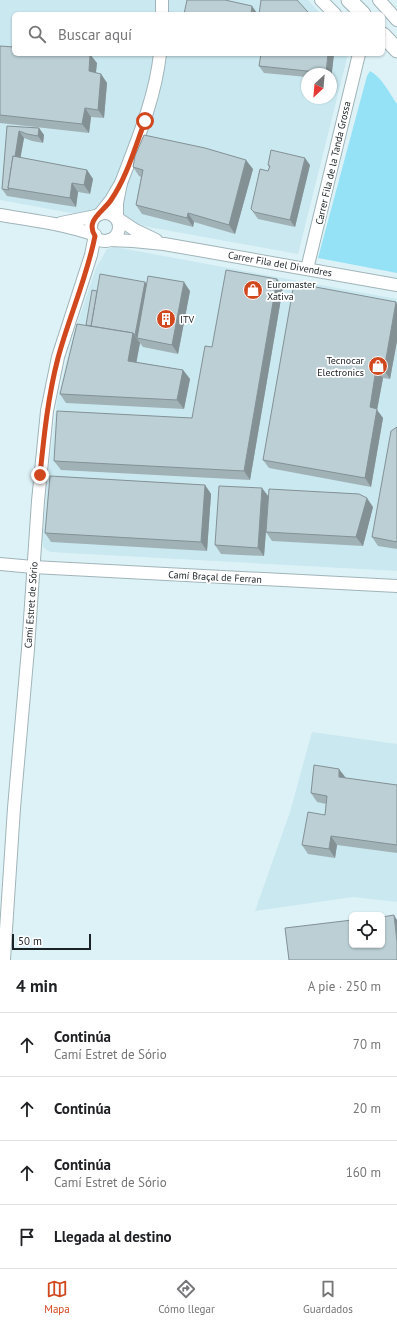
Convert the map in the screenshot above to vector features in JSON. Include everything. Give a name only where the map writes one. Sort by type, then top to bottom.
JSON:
[{"type":"main road","points":[[350,0],[361,12]]},
{"type":"main road","points":[[385,38],[397,50]]},
{"type":"street","points":[[162,0],[162,12]]},
{"type":"street","points":[[321,0],[333,12]]},
{"type":"street","points":[[379,0],[397,20]]},
{"type":"street","points":[[121,183],[117,203],[117,218],[120,227],[119,232],[113,239],[102,239],[92,232],[92,223],[111,200],[121,183],[145,121],[157,74],[160,56]]},
{"type":"street","name":"Carrer Fila de la Tanda Grossa","points":[[307,269],[359,56]]},
{"type":"street","points":[[98,215],[109,213],[117,218]]},
{"type":"street","name":"Carrer Fila del Divendres","points":[[0,215],[56,224],[81,230],[102,239],[164,244],[397,285]]},
{"type":"street","name":"Carrer Fila del Divendres","points":[[56,224],[82,220],[98,215]]},
{"type":"street","name":"Carrer Fila del Divendres","points":[[117,218],[135,230],[164,244]]},
{"type":"street","name":"Camí Estret de Sório","points":[[4,960],[14,808],[28,649],[40,475],[47,411],[64,337],[91,255],[102,239]]},
{"type":"street","name":"Camí Braçal de Ferran","points":[[0,564],[397,586]]},
{"type":"shaded area","points":[[0,0],[308,0],[319,12],[12,12],[12,56],[348,56],[337,98],[337,68],[301,68],[301,104],[336,104],[298,254],[0,200]]},
{"type":"shaded area","points":[[370,71],[382,81],[397,104],[397,273],[318,258],[367,76]]},
{"type":"shaded area","points":[[115,247],[397,299],[397,571],[50,552],[45,549],[42,540],[57,401],[71,342],[96,268],[107,249]]},
{"type":"shaded area","points":[[312,732],[397,744],[397,902],[353,897],[255,911],[290,812]]},
{"type":"building","points":[[187,0],[225,0],[252,6],[251,12],[184,12]]},
{"type":"building","points":[[261,0],[297,0],[308,12],[259,12]]},
{"type":"building","points":[[0,46],[12,47],[12,56],[90,56],[89,71],[101,74],[98,110],[85,108],[82,124],[0,115]]},
{"type":"building","points":[[261,56],[328,56],[327,68],[301,68],[301,70],[259,66]]},
{"type":"building","points":[[7,126],[39,128],[38,136],[19,131],[15,157],[13,156],[8,188],[9,190],[2,189]]},
{"type":"building","points":[[144,135],[205,148],[246,160],[229,225],[188,213],[187,218],[136,205],[143,170],[133,167],[135,156]]},
{"type":"building","points":[[271,150],[305,158],[290,220],[254,212],[251,209],[260,169],[268,171],[270,166],[268,165]]},
{"type":"building","points":[[13,156],[87,170],[84,185],[72,183],[70,198],[8,188]]},
{"type":"building","points":[[226,270],[277,279],[244,471],[54,461],[57,411],[192,418],[205,346],[212,347]]},
{"type":"building","points":[[100,274],[145,282],[135,335],[133,333],[91,326]]},
{"type":"building","name":"ITV","points":[[148,276],[184,282],[172,345],[137,338]]},
{"type":"building","points":[[294,283],[396,302],[384,370],[376,369],[370,407],[377,409],[365,478],[263,460]]},
{"type":"building","points":[[92,290],[97,291],[91,326],[86,325]]},
{"type":"building","points":[[77,324],[133,333],[128,361],[183,370],[177,400],[60,394]]},
{"type":"building","points":[[397,427],[397,542],[372,537],[391,431]]},
{"type":"building","points":[[50,476],[205,485],[201,542],[45,533]]},
{"type":"building","points":[[219,486],[262,488],[258,548],[215,545]]},
{"type":"building","points":[[269,489],[359,494],[367,498],[356,537],[266,532]]},
{"type":"building","points":[[314,765],[339,769],[339,777],[397,785],[397,845],[331,836],[329,849],[302,845],[308,812],[325,815],[327,796],[311,793]]},
{"type":"building","points":[[394,915],[397,960],[289,960],[285,928],[349,920],[349,948],[385,948],[385,916]]},
{"type":"place","name":"Euromaster Xativa","points":[[253,290]]},
{"type":"place","name":"ITV","points":[[166,319]]},
{"type":"place","name":"Tecnocar Electronics","points":[[378,366]]},
{"type":"route","points":[[40,475],[47,411],[54,376],[64,337],[91,255],[95,236],[91,228],[93,219],[100,214],[111,200],[121,183],[145,121]]}]
